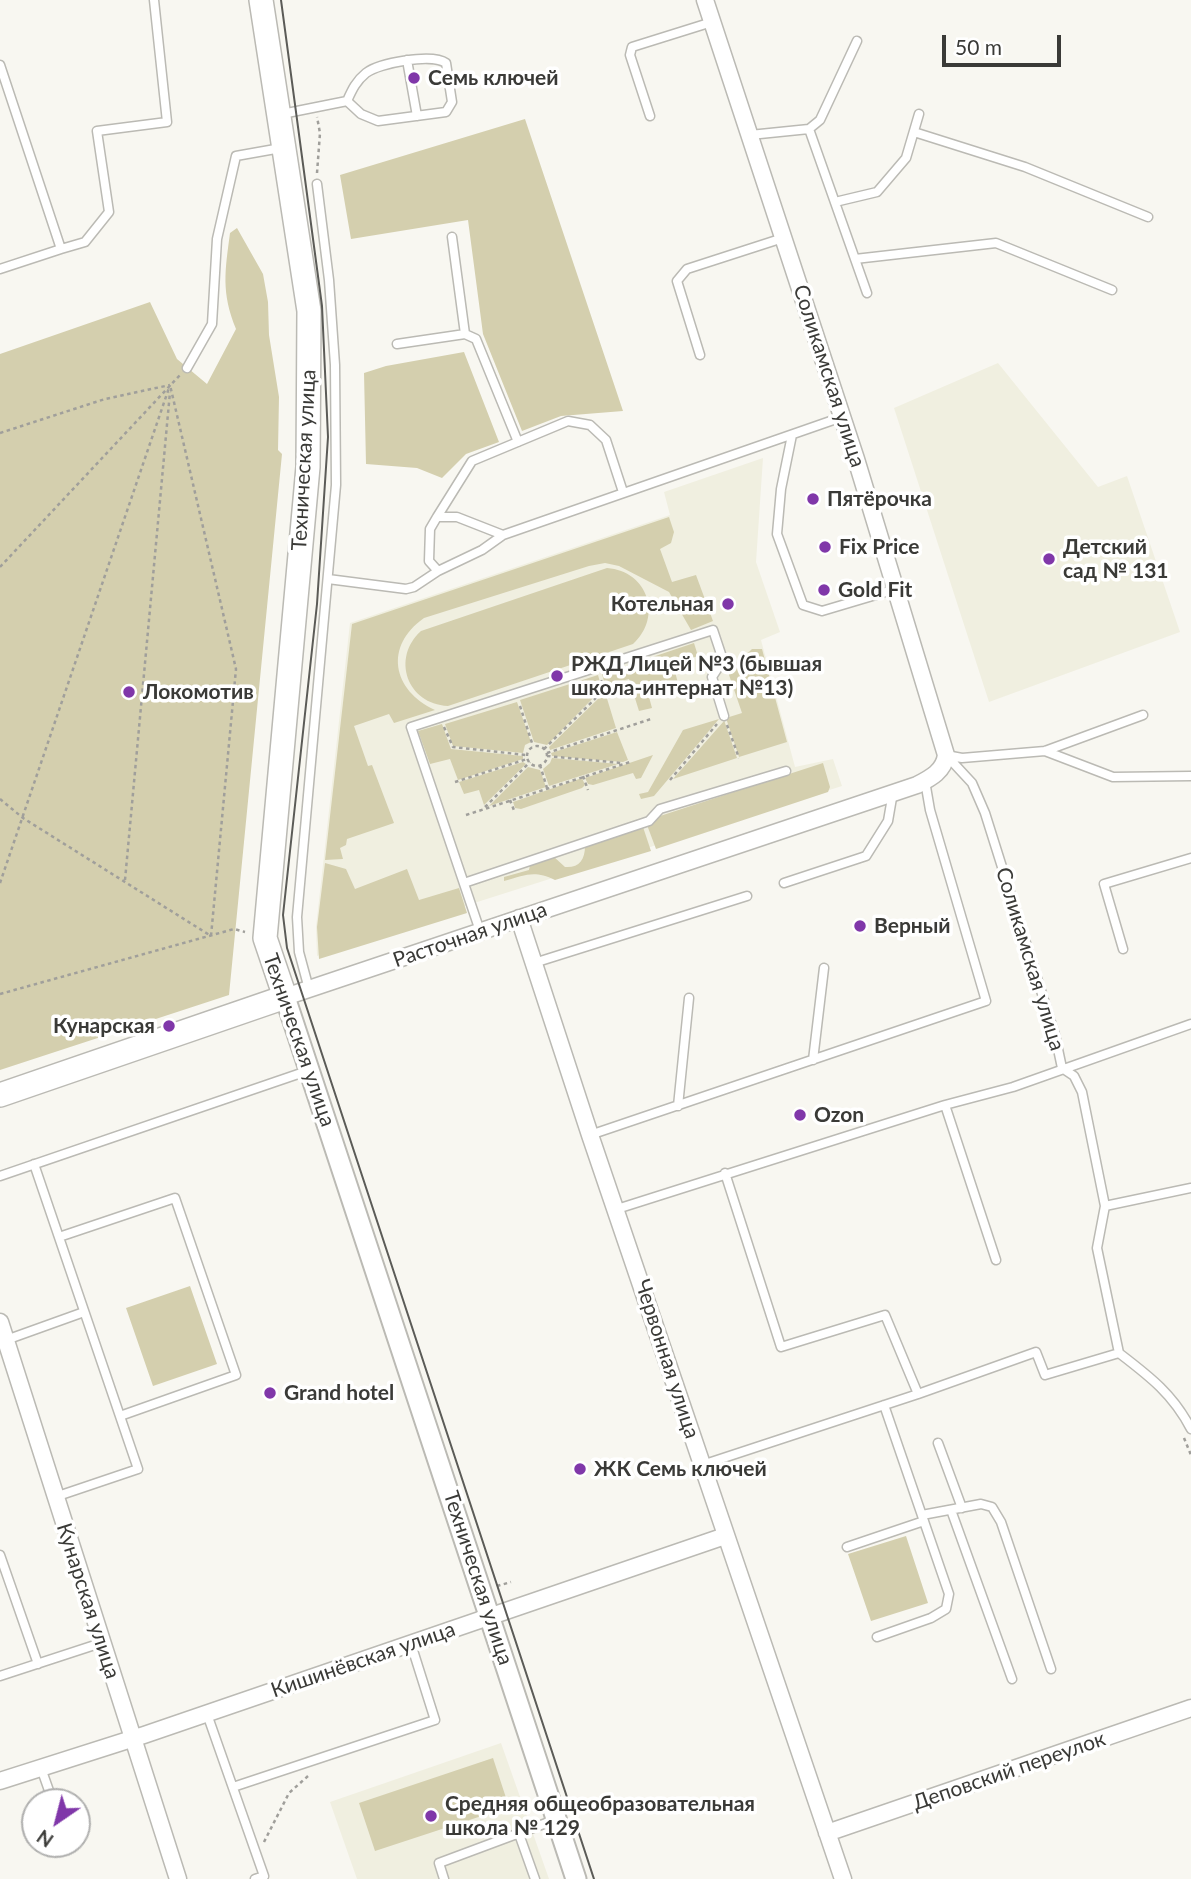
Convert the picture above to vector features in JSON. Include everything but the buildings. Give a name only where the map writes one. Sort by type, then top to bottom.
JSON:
[{"type":"main road","name":"Техническая улица","points":[[261,0],[309,311],[308,467],[265,938],[285,997]]},
{"type":"main road","name":"Расточная улица","points":[[0,1095],[285,997]]},
{"type":"street","name":"Соликамская улица","points":[[705,0],[897,589],[946,755]]},
{"type":"street","points":[[932,776],[945,763],[946,755]]},
{"type":"street","name":"Расточная улица","points":[[285,997],[893,792],[932,776]]},
{"type":"street","name":"Червонная улица","points":[[519,918],[725,1536],[843,1879]]},
{"type":"street","name":"Техническая улица","points":[[285,997],[576,1879]]},
{"type":"street","name":"Кунарская улица","points":[[0,1322],[178,1879]]},
{"type":"street","name":"Кишинёвская улица","points":[[0,1781],[207,1714],[725,1536]]},
{"type":"street","name":"Деповский переулок","points":[[827,1833],[1191,1708]]},
{"type":"lane","points":[[0,269],[85,242],[109,212],[97,131],[167,122],[153,0]]},
{"type":"lane","points":[[649,116],[630,55],[632,47],[712,22]]},
{"type":"lane","points":[[750,135],[809,129],[820,120],[857,41]]},
{"type":"lane","points":[[439,58],[446,63],[452,102],[446,112],[378,121],[361,114],[347,101],[354,85],[367,72],[407,60],[439,58]]},
{"type":"lane","points":[[407,60],[417,116]]},
{"type":"lane","points":[[0,65],[61,249]]},
{"type":"lane","points":[[279,115],[347,101]]},
{"type":"lane","points":[[835,202],[877,192],[906,158],[919,114]]},
{"type":"lane","points":[[809,129],[867,293]]},
{"type":"lane","points":[[914,132],[1025,167],[1148,217]]},
{"type":"lane","points":[[187,368],[212,324],[217,240],[236,156],[284,148]]},
{"type":"lane","points":[[309,989],[299,952],[297,917],[336,485],[335,366],[329,280],[317,184]]},
{"type":"lane","points":[[452,237],[465,334]]},
{"type":"lane","points":[[700,355],[677,281],[687,269],[783,238]]},
{"type":"lane","points":[[855,259],[996,243],[1112,290]]},
{"type":"lane","points":[[397,344],[465,334],[476,339],[519,442]]},
{"type":"lane","points":[[328,579],[406,589],[414,587],[438,571],[482,550],[503,535],[842,417]]},
{"type":"lane","points":[[438,571],[429,561],[430,529],[472,461],[568,421],[590,425],[606,440],[623,492]]},
{"type":"lane","points":[[792,435],[780,489],[777,534],[803,605],[822,611],[897,589]]},
{"type":"lane","points":[[437,517],[457,517],[503,535]]},
{"type":"lane","points":[[480,931],[411,727],[713,630],[723,660],[712,677],[724,716]]},
{"type":"lane","points":[[946,755],[962,758],[1045,751],[1143,715]]},
{"type":"lane","points":[[1045,751],[1113,777],[1191,776]]},
{"type":"lane","name":"Соликамская улица","points":[[946,755],[972,783],[985,813],[1055,1035],[1062,1068],[1074,1076],[1082,1091],[1105,1206],[1097,1248],[1119,1353]]},
{"type":"lane","points":[[464,883],[649,821],[660,809],[786,771]]},
{"type":"lane","points":[[590,1135],[986,1002],[930,810],[932,776]]},
{"type":"lane","points":[[785,883],[866,856],[888,821],[893,792]]},
{"type":"lane","points":[[1123,949],[1104,884],[1191,858]]},
{"type":"lane","points":[[534,963],[747,896]]},
{"type":"lane","points":[[813,1060],[824,968]]},
{"type":"lane","points":[[678,1106],[689,998]]},
{"type":"lane","points":[[617,1209],[945,1105],[1013,1087],[1191,1024]]},
{"type":"lane","points":[[0,1176],[310,1070]]},
{"type":"lane","points":[[945,1105],[996,1260]]},
{"type":"lane","points":[[34,1164],[138,1469],[55,1497]]},
{"type":"lane","points":[[725,1173],[781,1347],[885,1315],[918,1394]]},
{"type":"lane","points":[[1105,1206],[1191,1188]]},
{"type":"lane","points":[[59,1237],[175,1198],[236,1375],[120,1416]]},
{"type":"lane","points":[[6,1340],[85,1312]]},
{"type":"lane","points":[[702,1465],[918,1394],[1035,1352],[1045,1376],[1119,1353],[1163,1389],[1180,1407],[1191,1429]]},
{"type":"lane","points":[[877,1637],[931,1618],[946,1609],[949,1594],[884,1405]]},
{"type":"lane","points":[[938,1443],[962,1508]]},
{"type":"lane","points":[[847,1547],[951,1510],[981,1504],[992,1507],[1001,1522],[1051,1669]]},
{"type":"lane","points":[[951,1510],[1012,1679]]},
{"type":"lane","points":[[0,1555],[38,1664]]},
{"type":"lane","points":[[0,1676],[101,1643]]},
{"type":"lane","points":[[233,1787],[435,1720],[411,1644]]},
{"type":"lane","points":[[207,1714],[257,1857],[261,1878]]},
{"type":"lane","points":[[41,1768],[48,1788]]},
{"type":"lane","points":[[444,1879],[439,1863],[557,1819]]},
{"type":"lane","points":[[519,1834],[534,1879]]},
{"type":"path","points":[[316,106],[320,133],[317,184]]},
{"type":"path","points":[[0,567],[187,368]]},
{"type":"path","points":[[0,433],[105,399],[170,385]]},
{"type":"path","points":[[0,883],[170,385]]},
{"type":"path","points":[[125,882],[170,385]]},
{"type":"path","points":[[170,385],[236,669],[211,936]]},
{"type":"path","points":[[547,788],[540,765],[546,753],[604,690],[597,668]]},
{"type":"path","points":[[516,694],[533,746],[546,753],[624,763]]},
{"type":"path","points":[[724,716],[739,758]]},
{"type":"path","points":[[670,780],[724,716]]},
{"type":"path","points":[[440,718],[453,747],[528,759],[540,765]]},
{"type":"path","points":[[546,753],[651,719]]},
{"type":"path","points":[[483,809],[528,759],[530,747],[533,746]]},
{"type":"path","points":[[455,782],[528,759]]},
{"type":"path","points":[[466,815],[630,762]]},
{"type":"path","points":[[583,776],[588,790]]},
{"type":"path","points":[[0,799],[23,818],[211,936]]},
{"type":"path","points":[[510,800],[515,813]]},
{"type":"path","points":[[0,994],[234,929],[245,932]]},
{"type":"path","points":[[257,1857],[289,1793],[335,1754]]},
{"type":"shaded area","points":[[525,119],[623,411],[561,416],[522,431],[483,334],[468,220],[351,239],[340,175]]},
{"type":"shaded area","name":"Локомотив","points":[[237,228],[263,274],[279,397],[278,450],[282,454],[229,995],[0,1070],[0,354],[150,302],[177,359],[207,384],[236,329],[228,304],[226,281],[230,233]]},
{"type":"shaded area","points":[[464,352],[499,442],[466,454],[442,478],[417,468],[366,464],[364,373],[386,366]]},
{"type":"shaded area","name":"Детский сад № 131","points":[[998,363],[1098,487],[1127,476],[1180,632],[989,702],[894,408]]},
{"type":"shaded area","name":"РЖД Лицей №3 (бывшая школа-интернат №13)","points":[[763,458],[756,562],[780,632],[761,640],[795,767],[833,759],[842,786],[317,956],[316,927],[350,623],[670,515],[664,492]]},
{"type":"shaded area","points":[[669,517],[674,532],[671,543],[660,549],[672,582],[696,575],[713,621],[691,630],[669,592],[619,566],[605,563],[424,618],[411,629],[403,641],[398,667],[410,691],[435,710],[394,723],[389,714],[354,726],[368,766],[372,765],[394,823],[347,839],[346,845],[340,848],[343,859],[325,860],[352,624]]},
{"type":"shaded area","points":[[607,568],[633,577],[647,597],[647,621],[633,644],[448,706],[422,697],[414,689],[408,678],[407,654],[421,631]]},
{"type":"shaded area","points":[[694,643],[698,656],[673,664],[679,687],[649,697],[652,708],[639,711],[629,679],[605,685],[602,674]]},
{"type":"shaded area","points":[[752,649],[762,649],[787,742],[739,757],[726,718],[742,713],[728,672]]},
{"type":"shaded area","points":[[598,675],[602,689],[547,745],[534,742],[520,700]]},
{"type":"shaded area","points":[[605,692],[616,728],[550,750],[549,747]]},
{"type":"shaded area","points":[[517,702],[531,742],[525,745],[523,753],[453,746],[445,724]]},
{"type":"shaded area","points":[[719,719],[654,796],[641,799],[639,794],[648,792],[683,730]]},
{"type":"shaded area","points":[[724,721],[737,758],[673,779]]},
{"type":"shaded area","points":[[442,724],[451,749],[523,756],[523,759],[458,780],[450,759],[430,764],[418,731]]},
{"type":"shaded area","points":[[617,732],[628,760],[623,762],[552,756],[551,753]]},
{"type":"shaded area","points":[[653,755],[641,778],[636,779],[633,773],[593,785],[588,784],[585,778]]},
{"type":"shaded area","points":[[552,758],[618,764],[549,786],[543,769]]},
{"type":"shaded area","points":[[523,762],[526,764],[484,805],[479,790],[464,794],[459,782]]},
{"type":"shaded area","points":[[823,763],[830,787],[828,792],[656,849],[647,825],[660,816]]},
{"type":"shaded area","points":[[528,767],[540,770],[546,787],[489,806]]},
{"type":"shaded area","points":[[582,778],[585,785],[582,788],[521,809],[515,808],[513,802]]},
{"type":"shaded area","points":[[643,827],[651,851],[555,880],[535,874],[504,881],[504,877],[529,870],[530,865],[553,856],[565,867],[574,866],[582,859],[585,846]]},
{"type":"shaded area","points":[[325,863],[346,869],[355,889],[407,869],[419,900],[459,888],[467,913],[319,959],[317,927]]},
{"type":"shaded area","points":[[190,1286],[217,1364],[153,1386],[126,1308]]},
{"type":"shaded area","points":[[906,1536],[928,1603],[871,1621],[848,1554]]},
{"type":"shaded area","name":"Средняя общеобразовательная школа № 129","points":[[501,1743],[549,1879],[357,1879],[330,1802]]},
{"type":"shaded area","points":[[493,1758],[509,1807],[375,1851],[359,1803]]},
{"type":"tram line","points":[[281,0],[322,306],[328,437],[317,604],[283,915],[287,948],[594,1879]]},
{"type":"place","name":"Семь ключей","points":[[414,78]]},
{"type":"place","name":"Пятёрочка","points":[[813,499]]},
{"type":"place","name":"Fix Price","points":[[825,547]]},
{"type":"place","name":"Детский сад № 131","points":[[1049,559]]},
{"type":"place","name":"Gold Fit","points":[[824,590]]},
{"type":"place","name":"Котельная","points":[[728,604]]},
{"type":"place","name":"РЖД Лицей №3 (бывшая школа-интернат №13)","points":[[557,676]]},
{"type":"place","name":"Локомотив","points":[[129,692]]},
{"type":"place","name":"Верный","points":[[860,926]]},
{"type":"place","name":"Кунарская","points":[[169,1026]]},
{"type":"place","name":"Ozon","points":[[800,1115]]},
{"type":"place","name":"Grand hotel","points":[[270,1393]]},
{"type":"place","name":"ЖК Семь ключей","points":[[580,1469]]},
{"type":"place","name":"Средняя общеобразовательная школа № 129","points":[[431,1816]]}]
